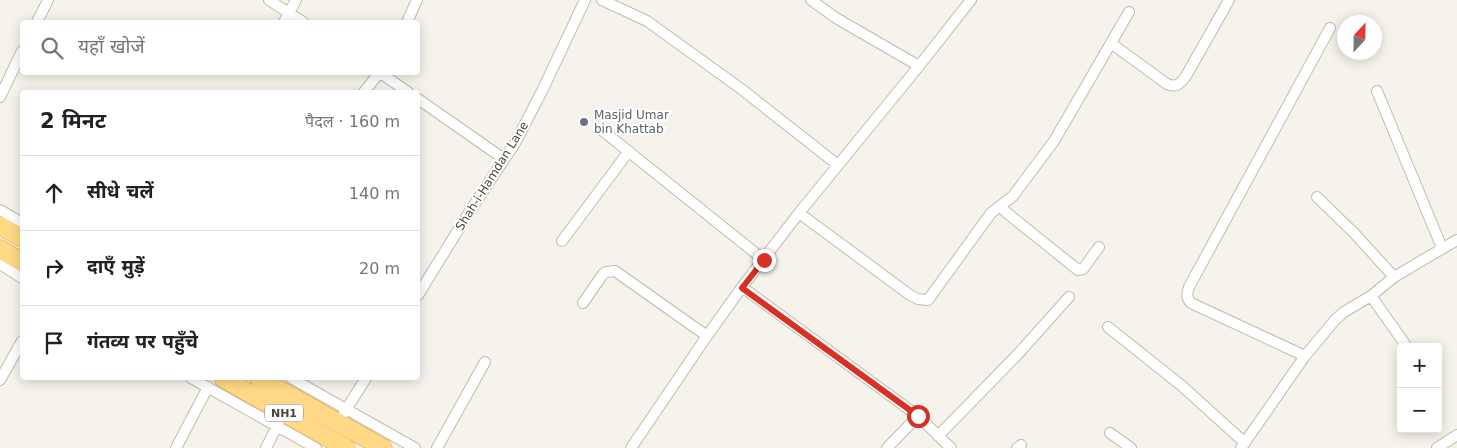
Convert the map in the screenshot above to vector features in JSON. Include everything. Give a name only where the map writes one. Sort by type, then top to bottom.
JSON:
[{"type":"highway","points":[[0,226],[20,237]]},
{"type":"highway","points":[[0,249],[20,261]]},
{"type":"highway","name":"NH1","points":[[225,380],[240,397],[280,420],[346,448]]},
{"type":"highway","name":"NH1","points":[[263,380],[342,416],[382,448]]},
{"type":"street","points":[[37,20],[48,0]]},
{"type":"street","points":[[269,0],[286,18],[296,0]]},
{"type":"street","points":[[408,20],[417,0]]},
{"type":"street","name":"Shah-i-Hamdan Lane","points":[[420,292],[530,116],[585,0]]},
{"type":"street","points":[[602,0],[647,21],[740,88],[838,165]]},
{"type":"street","points":[[811,0],[836,18],[919,66]]},
{"type":"street","points":[[631,448],[742,288],[799,213],[971,0]]},
{"type":"street","points":[[1112,44],[1167,84],[1172,86],[1178,85],[1186,76],[1229,0]]},
{"type":"street","points":[[799,213],[910,295],[928,300],[990,213],[1013,196],[1054,141],[1129,12]]},
{"type":"street","points":[[1305,356],[1191,303],[1187,298],[1187,294],[1189,287],[1330,28]]},
{"type":"street","points":[[0,97],[20,55]]},
{"type":"street","points":[[366,90],[381,75]]},
{"type":"street","points":[[383,75],[405,90]]},
{"type":"street","points":[[1377,91],[1442,248]]},
{"type":"street","points":[[420,100],[504,159]]},
{"type":"street","points":[[603,131],[764,260]]},
{"type":"street","points":[[562,241],[630,151]]},
{"type":"street","points":[[1317,197],[1355,234],[1394,277]]},
{"type":"street","points":[[1000,206],[1078,270],[1083,269],[1098,247]]},
{"type":"street","points":[[0,210],[20,222]]},
{"type":"street","points":[[1108,327],[1182,386],[1243,446],[1305,356],[1335,320],[1344,312],[1371,296],[1394,277],[1442,248],[1455,243]]},
{"type":"street","points":[[0,264],[20,277]]},
{"type":"street","points":[[583,303],[603,274],[615,271],[707,336]]},
{"type":"street","points":[[742,288],[918,416],[951,448]]},
{"type":"street","points":[[1371,296],[1404,343]]},
{"type":"street","points":[[938,436],[1018,354],[1069,297]]},
{"type":"street","points":[[0,380],[20,345]]},
{"type":"street","points":[[437,448],[485,362]]},
{"type":"street","points":[[195,380],[208,387],[240,397]]},
{"type":"street","points":[[294,380],[342,416],[415,448]]},
{"type":"street","points":[[342,416],[365,380]]},
{"type":"street","points":[[176,448],[208,387]]},
{"type":"street","points":[[887,448],[918,416]]},
{"type":"street","points":[[266,448],[280,420],[316,448]]},
{"type":"street","points":[[1110,433],[1131,448]]},
{"type":"street","points":[[1437,448],[1457,435]]},
{"type":"place","name":"Masjid Umar bin Khattab","points":[[584,122]]},
{"type":"route","points":[[764,260],[742,288],[918,416]]}]
